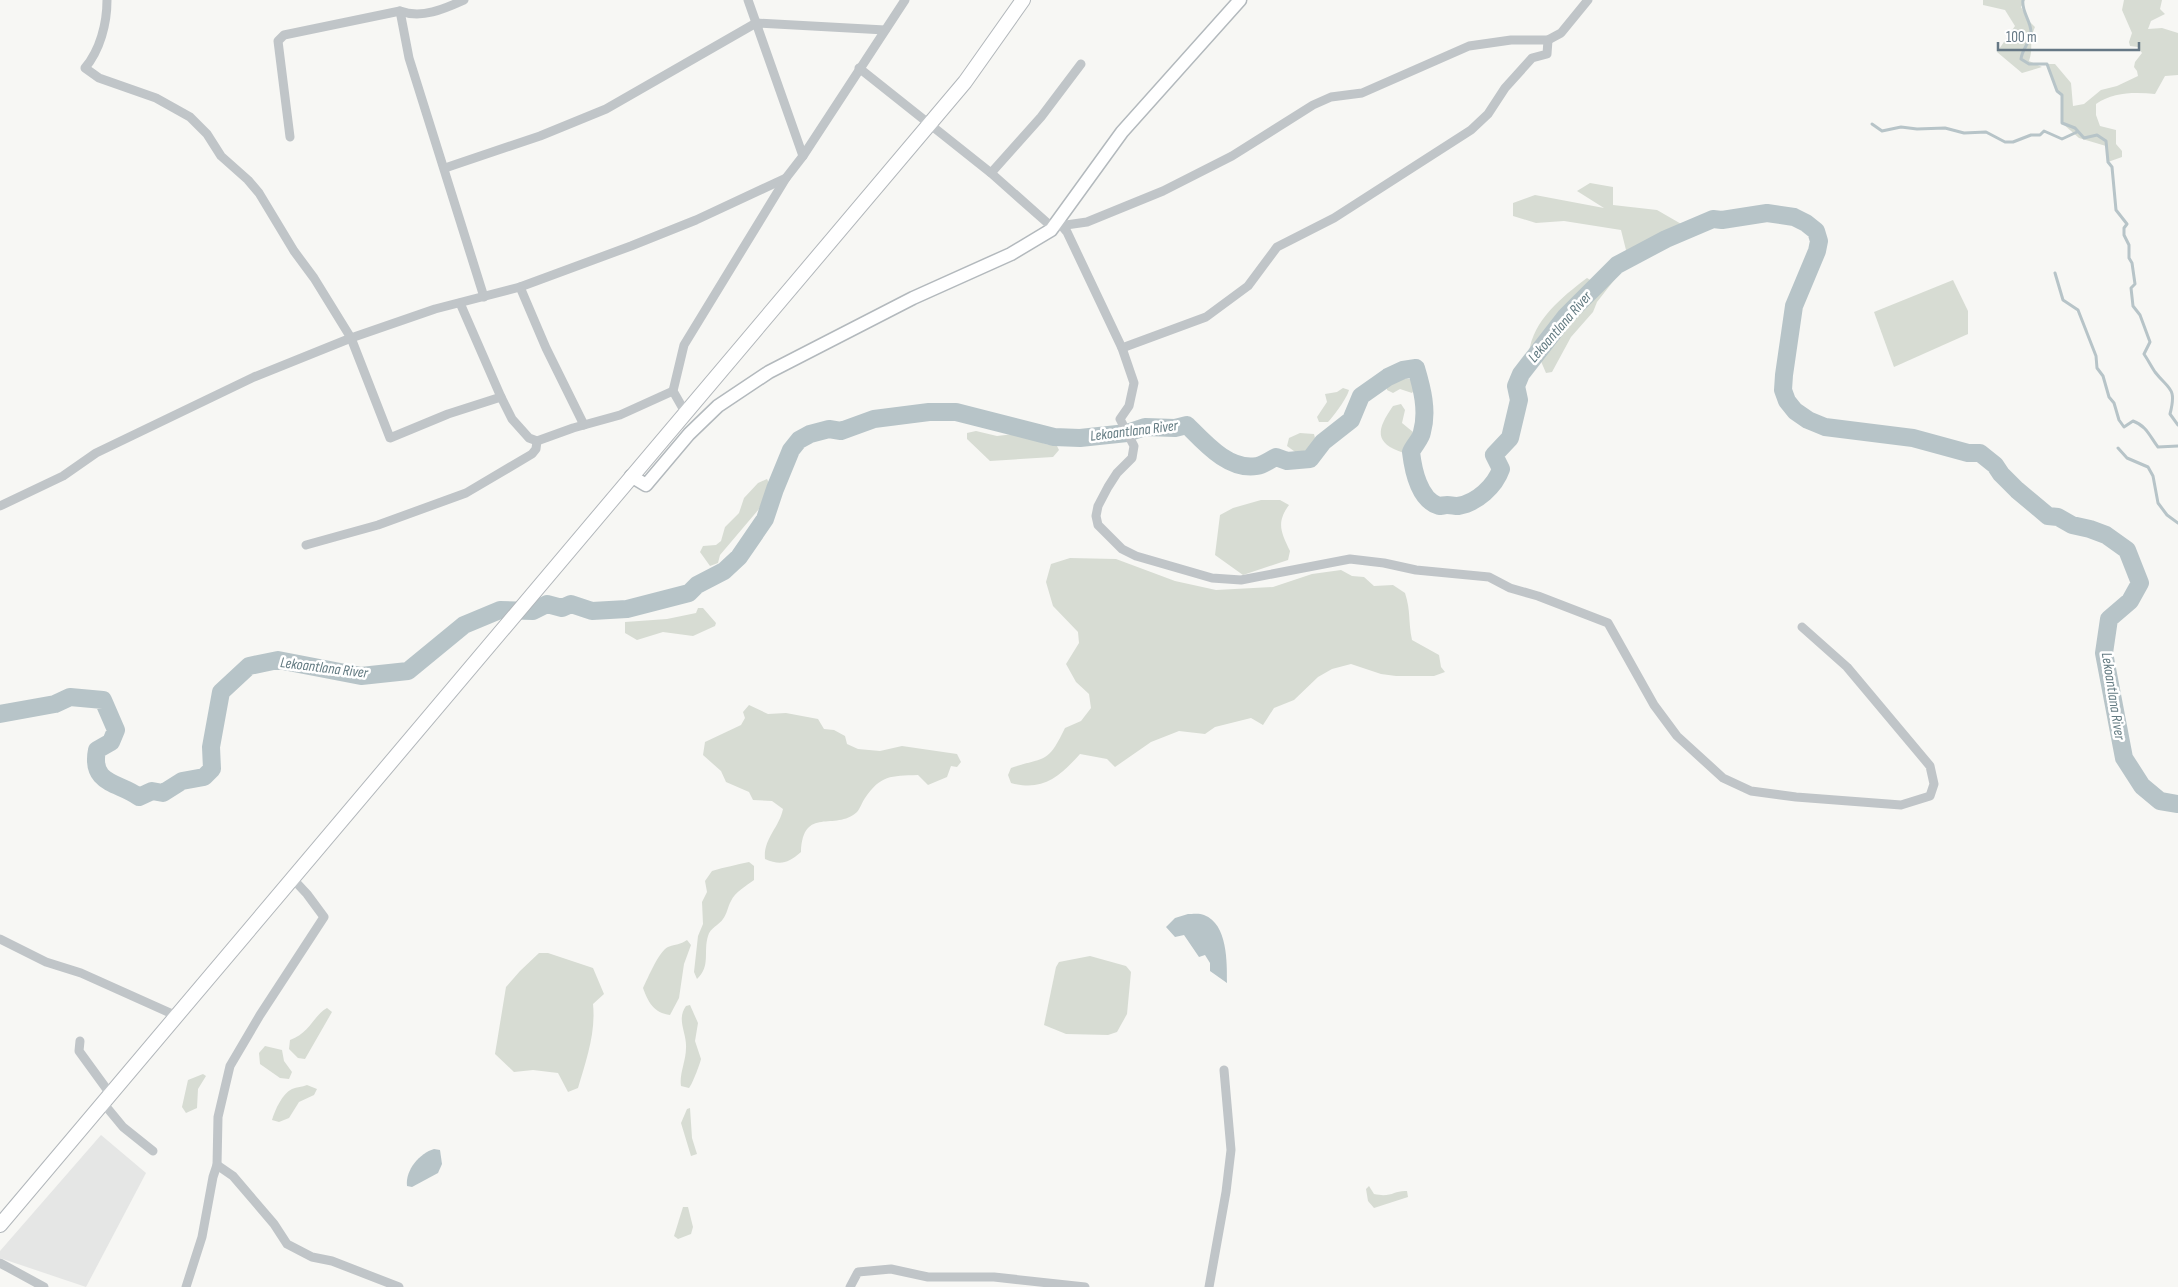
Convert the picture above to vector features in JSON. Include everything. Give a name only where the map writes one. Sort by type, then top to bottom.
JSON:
[{"type":"main road","points":[[0,1225],[965,82],[1023,0]]},
{"type":"street","points":[[107,0],[102,35],[96,51],[84,68],[99,78],[156,98],[190,117],[221,156],[248,180],[259,193],[294,252],[314,278],[351,338],[390,438],[448,414],[500,397]]},
{"type":"street","points":[[290,137],[278,41],[291,32],[400,11],[410,14],[425,14],[464,0]]},
{"type":"street","points":[[748,0],[803,156]]},
{"type":"street","points":[[685,412],[673,391],[684,345],[786,178],[803,156],[905,0]]},
{"type":"street","points":[[1057,227],[1128,125],[1240,0]]},
{"type":"street","points":[[631,476],[646,485],[689,434],[718,406],[769,372],[914,298],[1011,254],[1057,227],[1086,222],[1162,191],[1232,156],[1313,105],[1331,97],[1362,93],[1468,46],[1511,40],[1548,40],[1561,32],[1588,0]]},
{"type":"street","points":[[400,11],[409,58],[484,297]]},
{"type":"street","points":[[445,168],[540,136],[606,109],[756,22],[885,30]]},
{"type":"street","points":[[1122,348],[1206,317],[1248,286],[1277,247],[1334,218],[1471,130],[1488,114],[1505,88],[1532,58],[1547,54],[1548,40]]},
{"type":"street","points":[[991,173],[1041,117],[1081,64]]},
{"type":"street","points":[[859,68],[1057,227],[1067,232],[1122,348],[1134,383],[1129,406],[1120,419],[1134,446],[1132,458],[1108,487],[1098,506],[1096,516],[1098,525],[1122,549],[1136,556],[1212,578],[1240,580],[1260,578],[1318,564],[1350,559],[1384,563],[1416,570],[1489,577],[1510,588],[1538,596],[1608,623],[1654,706],[1676,736],[1722,778],[1751,791],[1805,798],[1901,805],[1930,796],[1934,784],[1930,766],[1847,667],[1802,628]]},
{"type":"street","points":[[0,506],[63,476],[96,453],[185,412],[226,389],[351,338],[460,303],[520,287],[696,220],[786,178]]},
{"type":"street","points":[[520,287],[546,348],[584,425]]},
{"type":"street","points":[[460,303],[500,397],[512,419],[529,438],[537,441],[620,415],[673,391]]},
{"type":"street","points":[[306,545],[378,525],[466,493],[532,454],[536,449],[537,441]]},
{"type":"street","points":[[186,1287],[202,1237],[217,1165],[218,1117],[230,1066],[260,1015],[324,917],[293,879]]},
{"type":"street","points":[[0,939],[46,962],[81,973],[177,1016]]},
{"type":"street","points":[[80,1041],[79,1051],[123,1127],[153,1151]]},
{"type":"street","points":[[1209,1287],[1226,1192],[1231,1150],[1224,1070]]},
{"type":"street","points":[[217,1165],[233,1176],[274,1224],[287,1244],[312,1256],[332,1261],[399,1287]]},
{"type":"street","points":[[0,1263],[44,1287]]},
{"type":"street","points":[[850,1287],[858,1272],[891,1269],[928,1277],[994,1277],[1085,1287]]},
{"type":"shaded area","points":[[1983,0],[2025,0],[2021,7],[2028,20],[2035,27],[2029,61],[2042,67],[2022,73],[1997,52],[2015,26],[2005,10],[1983,5]]},
{"type":"shaded area","points":[[2124,0],[2162,0],[2160,9],[2165,14],[2151,21],[2148,29],[2162,28],[2178,33],[2178,75],[2165,76],[2155,94],[2117,95],[2096,104],[2096,115],[2100,126],[2116,130],[2116,144],[2122,151],[2122,157],[2108,162],[2106,146],[2079,138],[2062,123],[2062,95],[2057,91],[2047,64],[2055,64],[2071,83],[2073,106],[2084,104],[2101,90],[2117,86],[2138,76],[2134,67],[2135,62],[2142,53],[2138,47],[2130,46],[2129,42],[2132,33],[2122,10]]},
{"type":"shaded area","points":[[1590,183],[1613,187],[1613,205],[1657,210],[1683,225],[1646,247],[1626,250],[1621,230],[1564,221],[1536,223],[1513,216],[1513,203],[1535,195],[1604,208],[1577,191]]},
{"type":"shaded area","points":[[1614,276],[1615,279],[1597,302],[1593,312],[1571,337],[1552,372],[1546,373],[1540,359],[1529,353],[1536,330],[1550,310],[1587,278],[1592,281],[1590,286],[1594,292]]},
{"type":"shaded area","points":[[1953,280],[1968,311],[1968,334],[1894,367],[1874,312]]},
{"type":"shaded area","points":[[1404,378],[1416,380],[1417,385],[1412,393],[1400,389],[1393,393],[1387,390],[1387,384]]},
{"type":"shaded area","points":[[1343,388],[1349,390],[1334,416],[1328,422],[1319,422],[1317,417],[1327,402],[1325,394],[1337,392]]},
{"type":"shaded area","points":[[1401,404],[1405,410],[1402,423],[1413,432],[1404,453],[1387,445],[1381,434],[1381,428],[1393,406]]},
{"type":"shaded area","points":[[976,431],[997,436],[1022,433],[1045,444],[1057,446],[1059,450],[1053,457],[990,461],[967,439],[967,433]]},
{"type":"shaded area","points":[[1300,433],[1314,434],[1314,445],[1307,454],[1298,454],[1287,446],[1289,438]]},
{"type":"shaded area","points":[[767,479],[770,485],[759,509],[720,555],[718,563],[710,566],[700,552],[703,546],[716,545],[721,541],[725,527],[739,513],[744,498],[758,483]]},
{"type":"shaded area","points":[[1261,500],[1280,500],[1289,505],[1281,522],[1282,533],[1290,551],[1288,560],[1243,575],[1215,555],[1220,515],[1233,508]]},
{"type":"shaded area","points":[[1070,558],[1116,559],[1175,581],[1216,590],[1273,587],[1312,574],[1341,570],[1352,576],[1364,577],[1374,586],[1393,585],[1405,593],[1412,640],[1439,655],[1441,667],[1445,672],[1434,676],[1396,676],[1381,674],[1351,664],[1332,669],[1318,677],[1294,700],[1274,708],[1263,725],[1251,718],[1215,727],[1205,734],[1179,731],[1151,742],[1115,767],[1107,759],[1080,754],[1058,775],[1042,784],[1022,785],[1011,783],[1008,775],[1011,768],[1039,760],[1049,754],[1065,728],[1081,721],[1091,708],[1089,694],[1076,682],[1066,664],[1079,643],[1078,632],[1053,606],[1046,582],[1051,564]]},
{"type":"shaded area","points":[[698,608],[703,608],[716,623],[715,626],[693,636],[663,632],[637,640],[625,633],[625,622],[667,619],[696,613]]},
{"type":"shaded area","points":[[749,705],[768,714],[786,713],[818,719],[824,729],[834,730],[845,736],[847,744],[858,749],[880,751],[902,746],[957,754],[961,762],[957,767],[951,766],[947,777],[928,785],[918,775],[893,777],[881,781],[871,790],[857,812],[848,818],[814,824],[808,829],[803,838],[801,852],[784,862],[771,861],[765,859],[766,845],[783,809],[772,801],[753,800],[749,792],[726,782],[721,771],[703,755],[705,742],[741,725],[745,718],[743,712]]},
{"type":"shaded area","points":[[749,862],[754,866],[754,880],[735,895],[724,917],[709,933],[704,969],[697,979],[694,972],[698,936],[703,924],[702,902],[707,892],[705,881],[712,871]]},
{"type":"shaded area","points":[[1188,914],[1204,915],[1218,927],[1222,935],[1226,955],[1227,983],[1210,971],[1210,963],[1205,955],[1199,957],[1184,935],[1175,937],[1166,927],[1175,918]]},
{"type":"shaded area","points":[[687,940],[691,945],[684,964],[679,998],[670,1015],[664,1014],[652,1006],[643,988],[661,954],[668,947]]},
{"type":"shaded area","points":[[539,953],[548,953],[593,968],[604,994],[593,1004],[592,1036],[578,1088],[568,1092],[558,1073],[533,1070],[514,1072],[495,1054],[506,987]]},
{"type":"shaded area","points":[[1090,956],[1126,966],[1131,972],[1127,1014],[1117,1032],[1108,1035],[1066,1034],[1044,1025],[1056,967],[1059,962]]},
{"type":"shaded area","points":[[690,1005],[698,1023],[695,1041],[701,1059],[689,1088],[681,1086],[681,1081],[686,1048],[682,1016],[686,1006]]},
{"type":"shaded area","points":[[327,1008],[332,1012],[305,1059],[298,1058],[289,1049],[290,1040],[307,1029],[318,1015]]},
{"type":"shaded area","points":[[265,1046],[282,1050],[284,1061],[292,1072],[289,1079],[280,1078],[260,1064],[259,1053]]},
{"type":"shaded area","points":[[203,1074],[206,1076],[198,1089],[197,1108],[186,1113],[182,1107],[188,1080]]},
{"type":"shaded area","points":[[307,1085],[317,1089],[314,1095],[299,1102],[289,1118],[279,1122],[272,1120],[277,1107],[288,1091]]},
{"type":"shaded area","points":[[690,1108],[692,1138],[697,1154],[691,1156],[681,1123],[687,1109]]},
{"type":"shaded area","points":[[101,1135],[146,1173],[86,1287],[0,1258],[0,1251]]},
{"type":"shaded area","points":[[434,1149],[440,1150],[442,1164],[438,1173],[412,1187],[407,1186],[408,1174],[414,1163],[424,1154]]},
{"type":"shaded area","points":[[1369,1186],[1374,1194],[1389,1195],[1407,1191],[1408,1197],[1374,1208],[1368,1201],[1366,1189]]},
{"type":"shaded area","points":[[683,1207],[688,1207],[693,1227],[691,1234],[678,1239],[674,1236]]},
{"type":"waterway","points":[[2023,0],[2023,8],[2031,32],[2021,59],[2029,64],[2047,64],[2057,91],[2062,95],[2062,123],[2075,128],[2084,138],[2097,135],[2106,141],[2108,162],[2112,167],[2116,210],[2127,224],[2124,228],[2124,235],[2129,245],[2129,258],[2132,263],[2135,284],[2131,288],[2133,306],[2140,315],[2150,342],[2144,354],[2172,394],[2170,414],[2178,425]]},
{"type":"waterway","points":[[1872,124],[1882,131],[1901,127],[1917,129],[1945,128],[1964,133],[1986,132],[2005,142],[2013,142],[2031,135],[2040,135],[2044,131],[2062,139],[2077,132]]},
{"type":"waterway","name":"Lekoantlana River","points":[[0,714],[55,704],[70,697],[103,700],[116,730],[111,742],[97,750],[96,761],[98,770],[108,781],[139,797],[152,791],[163,793],[182,781],[204,777],[212,769],[211,747],[221,692],[249,666],[278,660],[361,676],[408,671],[464,625],[500,610],[533,611],[547,604],[562,608],[571,604],[592,611],[627,609],[689,593],[697,585],[724,571],[739,557],[765,519],[791,450],[799,440],[810,434],[829,429],[841,431],[874,419],[929,412],[956,412],[1054,437],[1080,438],[1127,433],[1145,427],[1175,428],[1187,425],[1227,460],[1237,464],[1257,466],[1276,457],[1287,461],[1310,459],[1323,442],[1351,420],[1361,396],[1388,377],[1403,370],[1416,368],[1422,392],[1424,424],[1419,440],[1411,452],[1413,467],[1422,491],[1432,503],[1439,506],[1458,506],[1472,501],[1484,493],[1494,482],[1501,469],[1494,455],[1510,438],[1519,400],[1516,386],[1521,374],[1566,316],[1617,265],[1666,239],[1713,219],[1722,220],[1767,213],[1794,217],[1806,223],[1816,231],[1819,241],[1817,251],[1794,306],[1784,375],[1783,390],[1787,401],[1795,411],[1808,420],[1825,427],[1913,438],[1968,453],[1980,453],[1995,465],[2017,490],[2048,516],[2058,517],[2072,525],[2106,535],[2127,550],[2140,583],[2130,601],[2109,619],[2104,653],[2124,758],[2142,786],[2160,801],[2178,804]]},
{"type":"waterway","points":[[2055,273],[2063,300],[2078,310],[2096,356],[2097,368],[2103,376],[2109,397],[2114,403],[2119,420],[2124,427],[2133,421],[2138,423],[2148,432],[2158,447],[2178,446]]},
{"type":"waterway","points":[[2118,448],[2127,458],[2148,467],[2153,476],[2158,503],[2167,515],[2178,523]]}]
